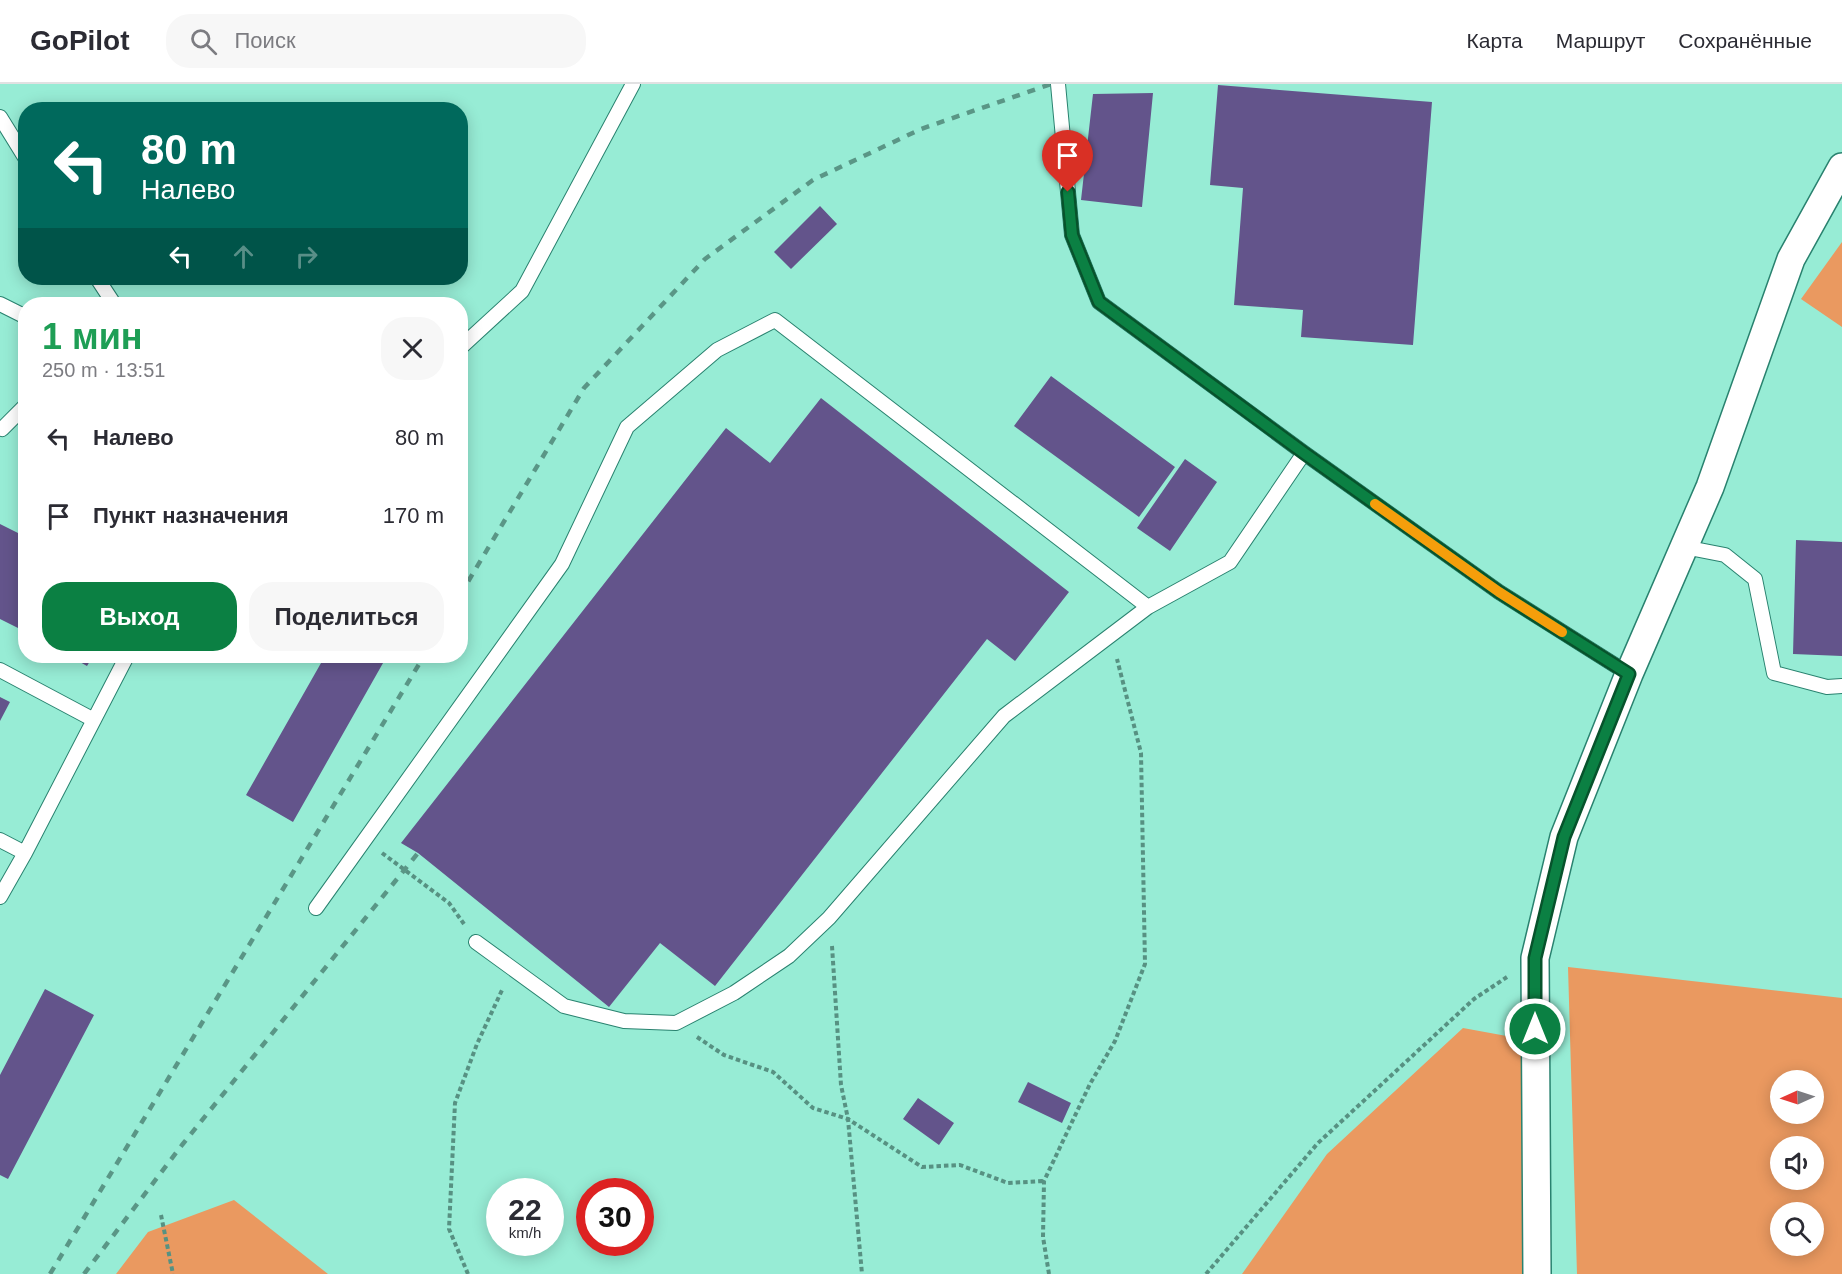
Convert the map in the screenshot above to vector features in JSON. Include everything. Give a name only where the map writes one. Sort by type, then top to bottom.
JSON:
[{"type":"street","points":[[1537,1274],[1535,958],[1564,837],[1629,674],[1710,487],[1791,259],[1842,167]]},
{"type":"lane","points":[[468,341],[522,291],[633,84]]},
{"type":"lane","points":[[1058,84],[1072,235],[1099,302],[1304,453],[1499,592],[1629,674]]},
{"type":"lane","points":[[0,117],[18,146]]},
{"type":"lane","points":[[0,304],[18,313]]},
{"type":"lane","points":[[316,908],[562,564],[627,427],[717,350],[775,320],[1148,607]]},
{"type":"lane","points":[[0,428],[2,429],[18,413]]},
{"type":"lane","points":[[476,942],[564,1006],[624,1021],[676,1023],[734,993],[789,956],[830,918],[1004,716],[1148,607],[1230,562],[1304,453]]},
{"type":"lane","points":[[1684,547],[1725,555],[1755,579],[1774,673],[1827,687],[1842,686]]},
{"type":"lane","points":[[0,897],[123,663]]},
{"type":"lane","points":[[0,670],[94,720]]},
{"type":"lane","points":[[0,840],[25,853]]},
{"type":"path","points":[[1049,1274],[1043,1237],[1044,1181],[1090,1084],[1115,1041],[1145,964],[1141,753],[1111,635]]},
{"type":"path","points":[[364,840],[449,903],[476,942]]},
{"type":"path","points":[[830,918],[841,1085],[848,1119],[862,1274]]},
{"type":"path","points":[[1206,1274],[1318,1143],[1474,999],[1535,958]]},
{"type":"path","points":[[468,1274],[450,1228],[455,1103],[477,1044],[513,969]]},
{"type":"path","points":[[676,1023],[724,1055],[773,1072],[813,1108],[848,1119],[922,1167],[960,1165],[1008,1183],[1044,1181]]},
{"type":"path","points":[[161,1215],[173,1274]]},
{"type":"shaded area","points":[[1842,242],[1842,327],[1801,299]]},
{"type":"shaded area","points":[[1568,967],[1842,998],[1842,1274],[1577,1274]]},
{"type":"shaded area","points":[[1463,1028],[1523,1039],[1522,1274],[1242,1274],[1327,1154]]},
{"type":"shaded area","points":[[234,1200],[328,1274],[116,1274],[148,1232]]},
{"type":"building","points":[[1218,85],[1432,102],[1413,345],[1301,337],[1303,310],[1234,305],[1243,188],[1210,185]]},
{"type":"building","points":[[1153,93],[1142,207],[1081,200],[1093,94]]},
{"type":"building","points":[[820,206],[837,224],[791,269],[774,252]]},
{"type":"building","points":[[1051,376],[1175,467],[1139,517],[1014,426]]},
{"type":"building","points":[[821,398],[1069,592],[1015,661],[987,639],[715,986],[660,943],[609,1007],[418,853],[401,843],[726,428],[770,463]]},
{"type":"building","points":[[1185,459],[1217,482],[1170,551],[1137,528]]},
{"type":"building","points":[[0,524],[18,533],[18,628],[0,619]]},
{"type":"building","points":[[1796,540],[1842,542],[1842,656],[1793,654]]},
{"type":"building","points":[[321,663],[383,663],[293,822],[246,795]]},
{"type":"building","points":[[0,697],[10,702],[0,721]]},
{"type":"building","points":[[45,989],[94,1015],[8,1179],[0,1175],[0,1075]]},
{"type":"building","points":[[1028,1082],[1071,1103],[1062,1123],[1018,1102]]},
{"type":"building","points":[[918,1098],[954,1123],[939,1145],[903,1119]]},
{"type":"railway","points":[[468,582],[584,388],[705,259],[813,180],[921,129],[1051,84]]},
{"type":"railway","points":[[50,1274],[420,663]]},
{"type":"railway","points":[[84,1274],[182,1145],[418,853]]},
{"type":"slow traffic","points":[[1375,504],[1499,592],[1562,632]]},
{"type":"route","points":[[1068,192],[1072,235],[1099,302],[1304,453],[1499,592],[1629,674],[1564,837],[1535,958],[1535,1029]]}]
